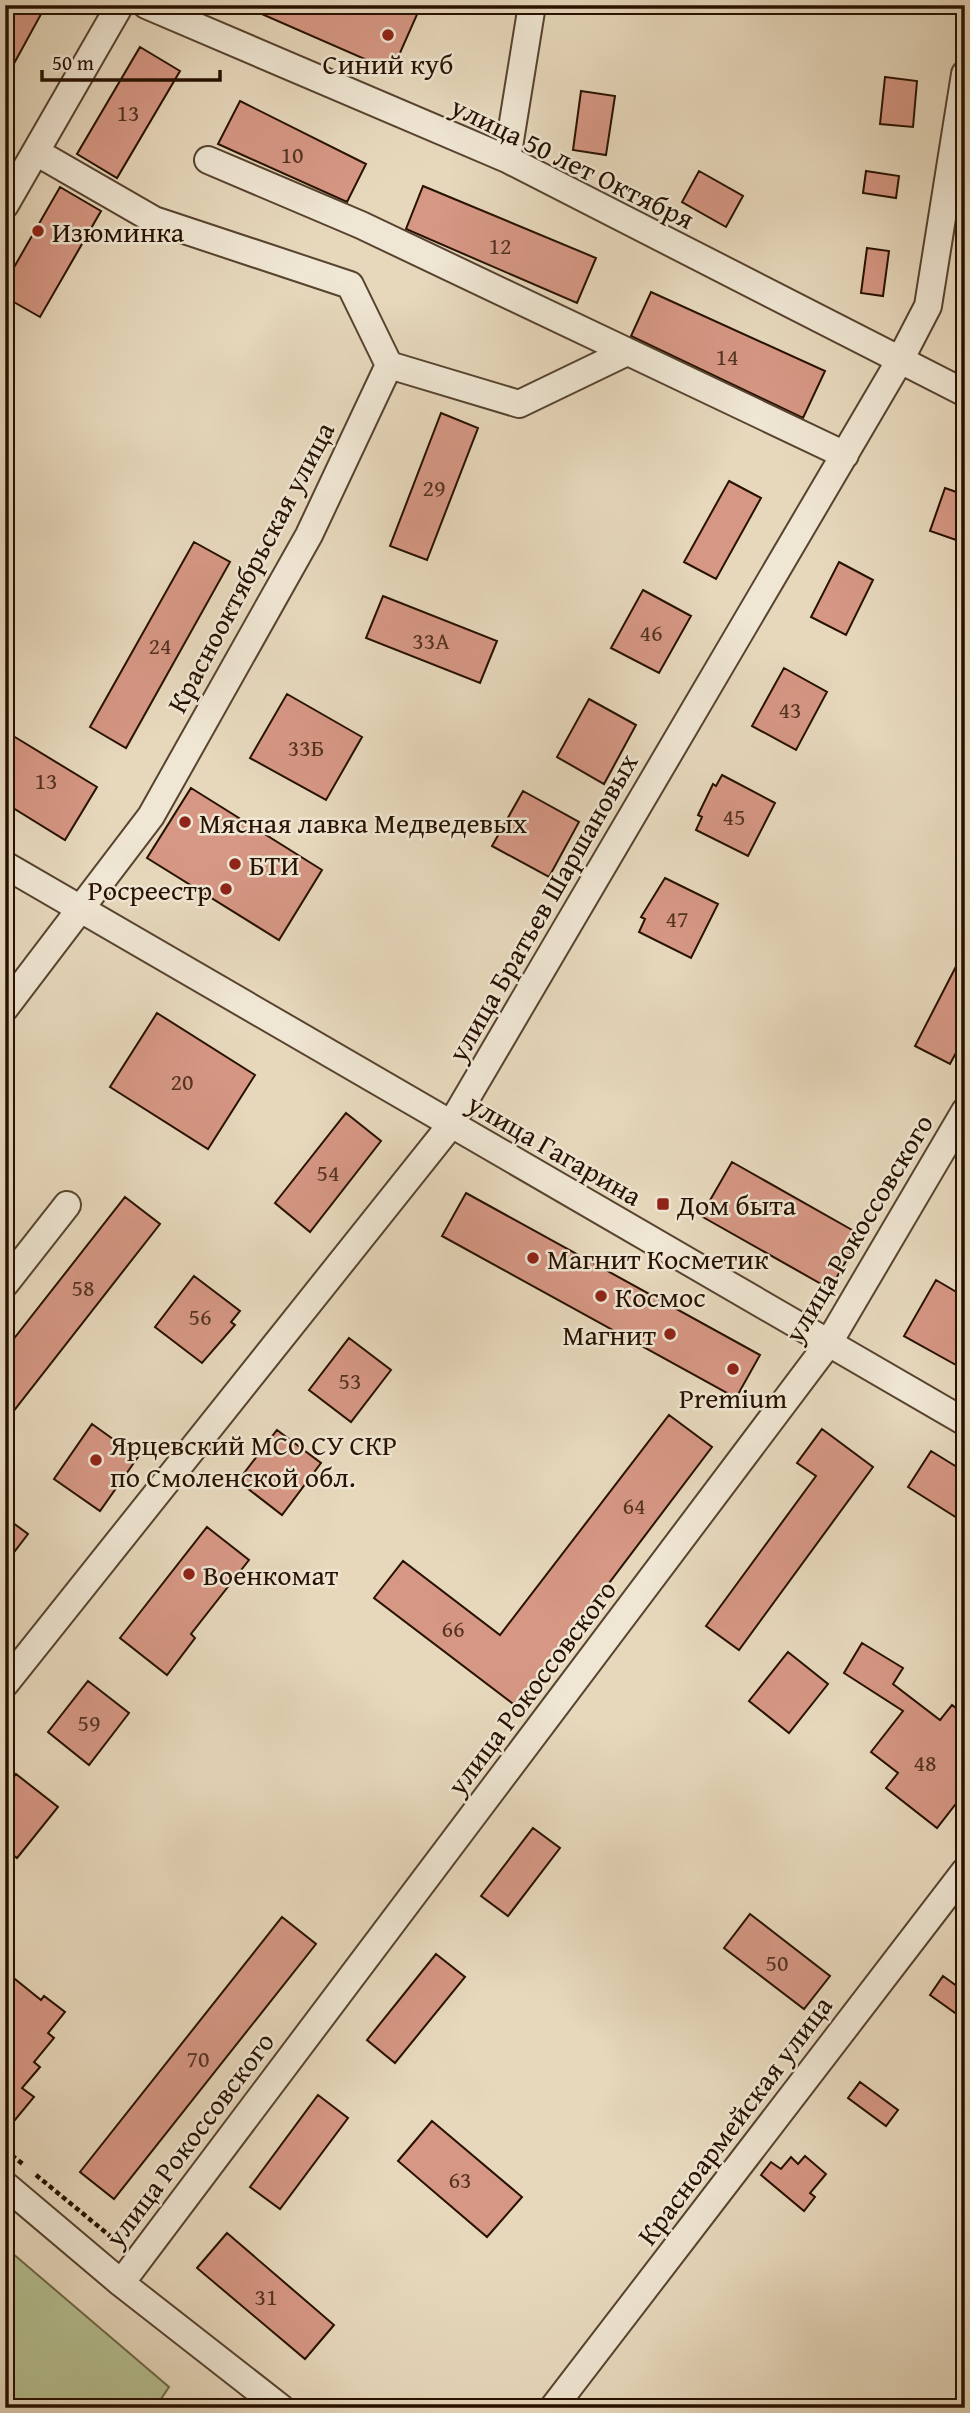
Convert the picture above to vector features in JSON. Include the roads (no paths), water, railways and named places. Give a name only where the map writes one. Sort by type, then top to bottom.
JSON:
[{"type":"street","points":[[5,205],[120,5]]},
{"type":"street","name":"улица 50 лет Октября","points":[[146,5],[507,159],[965,393]]},
{"type":"street","points":[[507,159],[532,5]]},
{"type":"street","name":"улица Братьев Шаршановых","points":[[5,1684],[450,1126],[845,455],[928,306],[965,75]]},
{"type":"street","points":[[36,152],[155,220],[349,285],[389,365],[519,404],[627,352]]},
{"type":"street","points":[[208,160],[361,225],[845,455]]},
{"type":"street","name":"Краснооктябрьская улица","points":[[5,1008],[156,808],[309,535],[389,365]]},
{"type":"street","name":"улица Гагарина","points":[[5,865],[450,1126],[965,1422]]},
{"type":"street","name":"улица Рокоссовского","points":[[121,2283],[828,1344],[965,1111]]},
{"type":"street","points":[[5,1284],[67,1205]]},
{"type":"street","name":"Красноармейская улица","points":[[553,2408],[965,1871]]},
{"type":"street","points":[[5,2185],[121,2283],[281,2408]]},
{"type":"place","name":"Синий куб","points":[[388,35]]},
{"type":"place","name":"Изюминка","points":[[38,231]]},
{"type":"place","name":"Мясная лавка Медведевых","points":[[185,822]]},
{"type":"place","name":"БТИ","points":[[235,864]]},
{"type":"place","name":"Росреестр","points":[[226,889]]},
{"type":"place","name":"Дом быта","points":[[663,1204]]},
{"type":"place","name":"Магнит Косметик","points":[[533,1258]]},
{"type":"place","name":"Космос","points":[[601,1296]]},
{"type":"place","name":"Магнит","points":[[670,1334]]},
{"type":"place","name":"Premium","points":[[733,1369]]},
{"type":"place","name":"Ярцевский МСО СУ СКР по Смоленской обл.","points":[[96,1460]]},
{"type":"place","name":"Военкомат","points":[[189,1574]]}]
